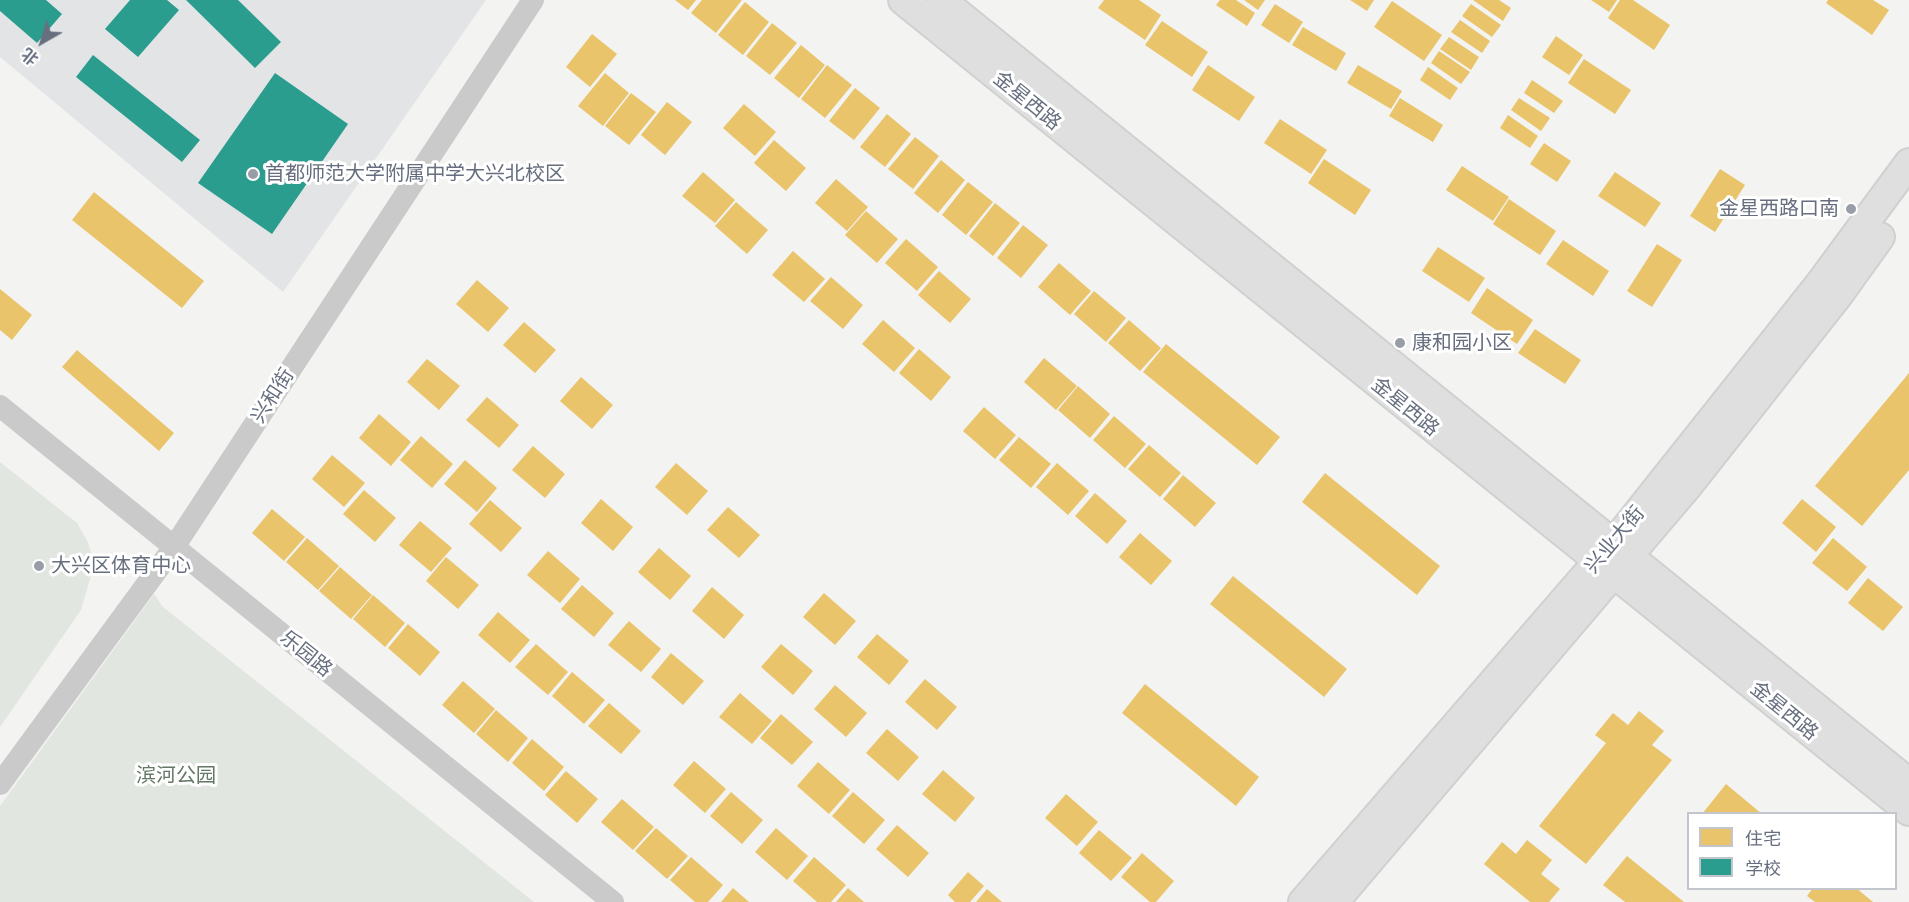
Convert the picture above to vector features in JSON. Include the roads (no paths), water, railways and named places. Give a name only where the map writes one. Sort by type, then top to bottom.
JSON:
[{"type":"main road","name":"金星西路","points":[[903,0],[1613,558],[1909,783]]},
{"type":"main road","name":"金星西路","points":[[941,0],[1613,558],[1909,811]]},
{"type":"main road","name":"兴业大街","points":[[1335,902],[1613,558],[1820,285],[1909,163]]},
{"type":"main road","name":"兴业大街","points":[[1303,902],[1613,558],[1686,488],[1839,294],[1909,196]]},
{"type":"street","name":"兴和街","points":[[0,784],[174,547],[533,0]]},
{"type":"street","name":"乐园路","points":[[0,406],[613,902]]},
{"type":"place","name":"首都师范大学附属中学大兴北校区","points":[[253,174]]},
{"type":"place","name":"金星西路口南","points":[[1851,209]]},
{"type":"place","name":"康和园小区","points":[[1400,343]]},
{"type":"place","name":"大兴区体育中心","points":[[39,566]]},
{"type":"park label","name":"滨河公园","points":[[176,776]]}]
